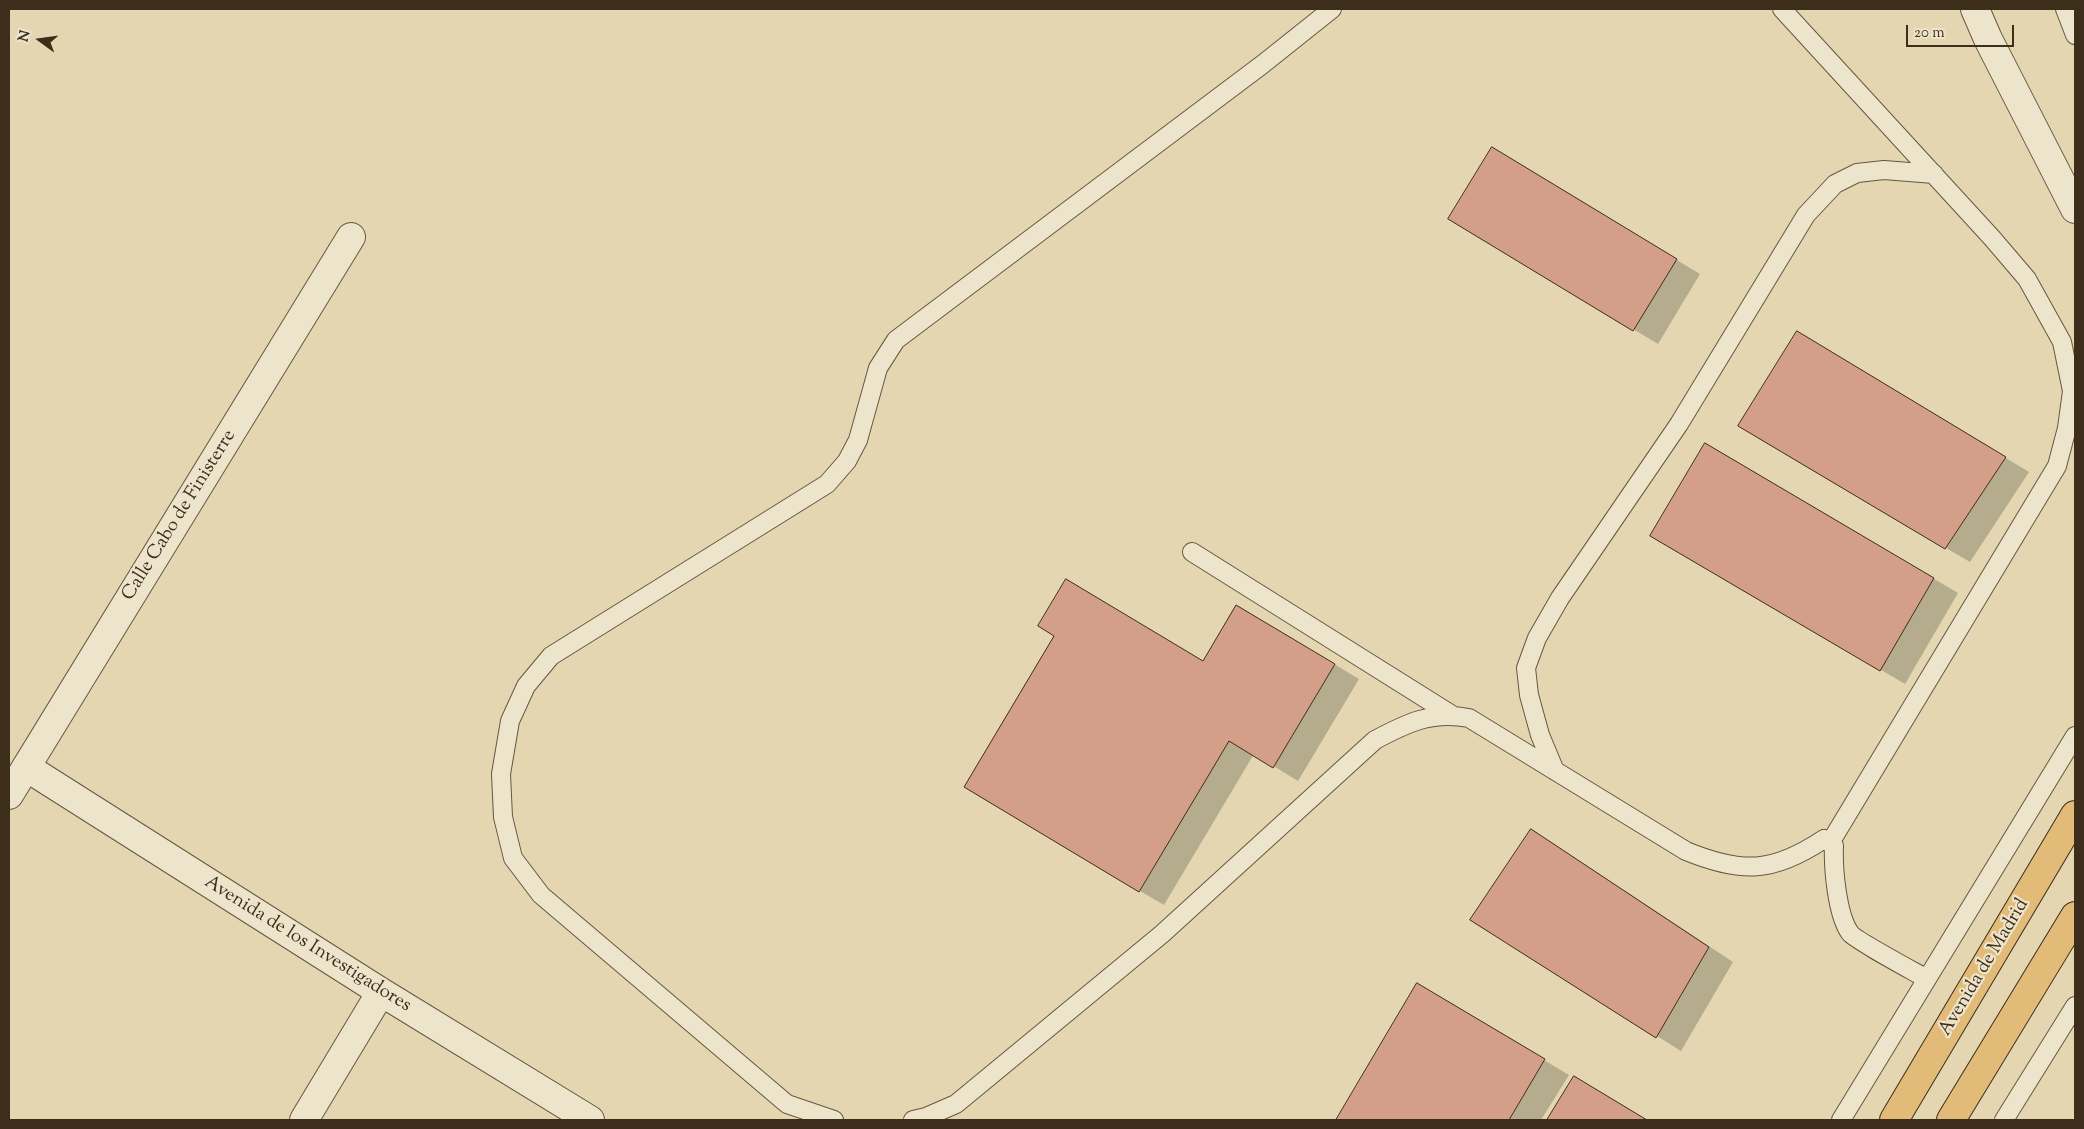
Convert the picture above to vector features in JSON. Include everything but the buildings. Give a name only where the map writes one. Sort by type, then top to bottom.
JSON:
[{"type":"highway","name":"Avenida de Madrid","points":[[1894,1120],[2075,815]]},
{"type":"highway","points":[[1950,1120],[2075,916]]},
{"type":"street","points":[[1975,9],[2075,209]]},
{"type":"street","name":"Calle Cabo de Finisterre","points":[[9,795],[351,236]]},
{"type":"street","name":"Avenida de los Investigadores","points":[[26,767],[382,992],[590,1120]]},
{"type":"street","points":[[304,1120],[382,992]]},
{"type":"lane","points":[[834,1120],[786,1104],[541,895],[513,858],[503,817],[501,774],[510,721],[526,686],[551,656],[827,484],[847,462],[858,440],[878,368],[896,340],[1263,64],[1332,9]]},
{"type":"lane","points":[[1782,9],[1934,174],[2027,279],[2062,342],[2072,391],[2067,428],[2057,466],[1830,843]]},
{"type":"lane","points":[[2065,9],[2075,36]]},
{"type":"lane","points":[[1555,771],[1540,735],[1529,695],[1526,668],[1537,638],[1560,598],[1679,424],[1806,215],[1835,184],[1857,174],[1884,170],[1934,174]]},
{"type":"lane","points":[[1192,552],[1452,715]]},
{"type":"lane","points":[[913,1120],[926,1117],[956,1104],[1162,934],[1375,740],[1404,725],[1429,717],[1452,715],[1469,718],[1686,851],[1713,862],[1762,867],[1784,861],[1808,850],[1824,839],[1834,846],[1833,861],[1836,884],[1844,919],[1851,935],[1927,979]]},
{"type":"lane","points":[[1841,1120],[2075,736]]},
{"type":"lane","points":[[2004,1120],[2075,1006]]}]
